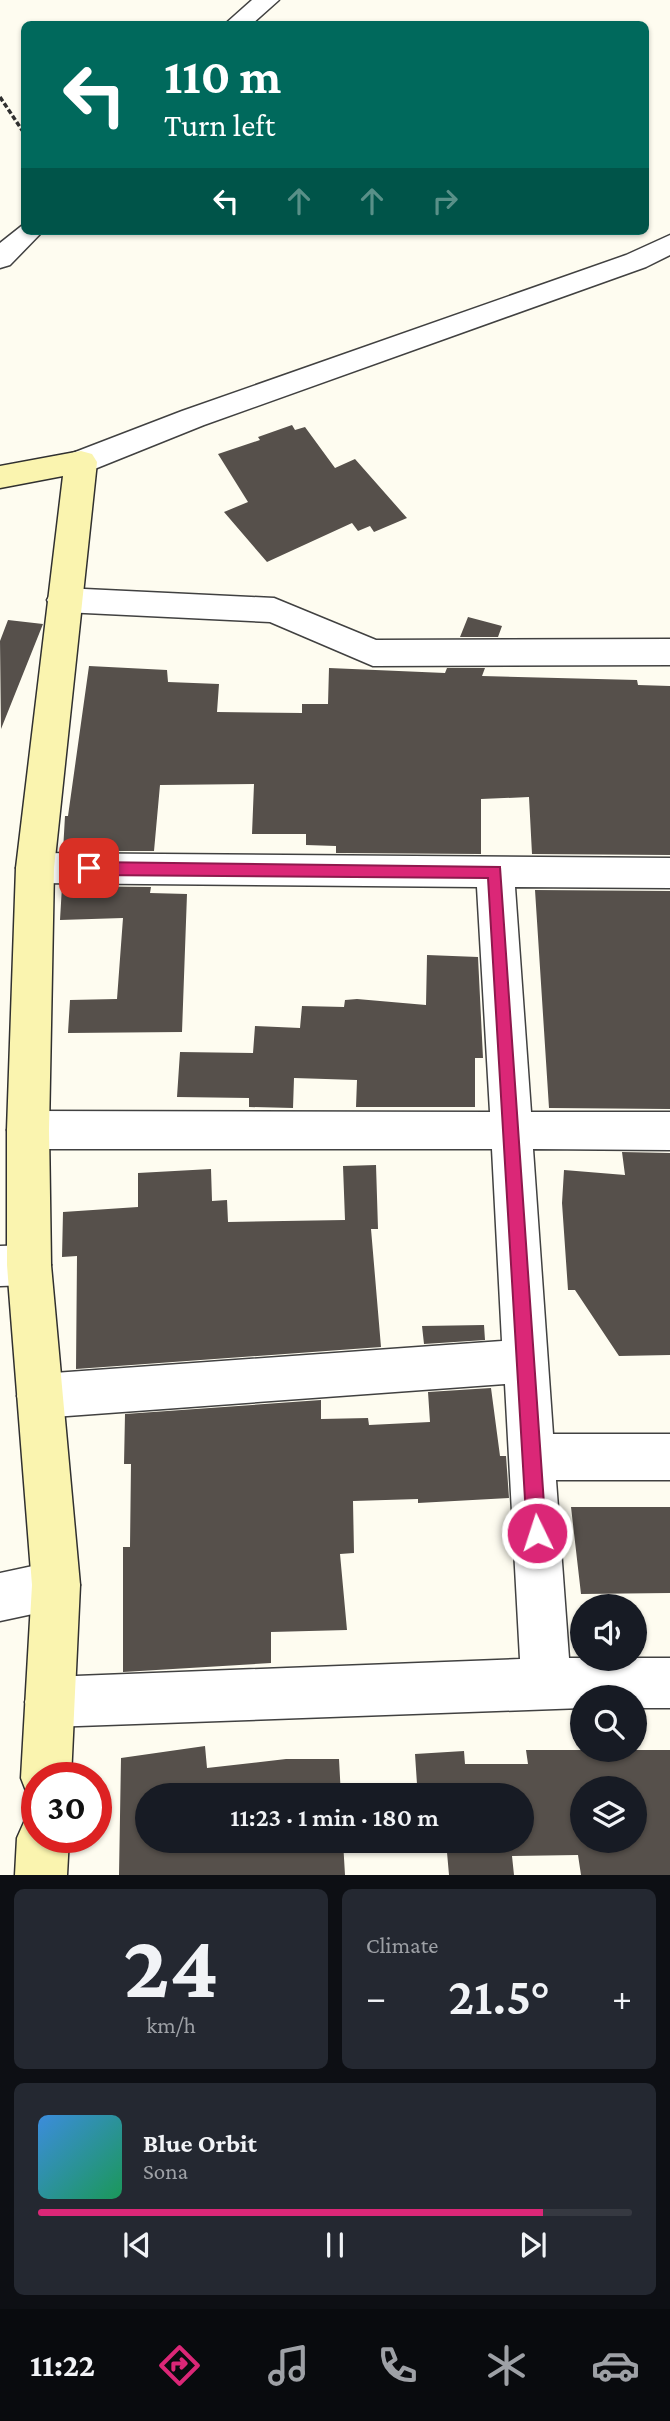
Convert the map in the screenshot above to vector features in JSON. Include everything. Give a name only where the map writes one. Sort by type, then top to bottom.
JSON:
[{"type":"street","points":[[241,21],[267,0]]},
{"type":"street","points":[[0,259],[25,235]]},
{"type":"street","points":[[0,477],[81,462],[193,418],[636,261],[670,244]]},
{"type":"street","points":[[636,261],[670,279]]},
{"type":"street","points":[[47,1762],[56,1585],[40,1396],[14,1266],[28,1130],[35,868],[81,462]]},
{"type":"street","points":[[64,600],[274,610],[373,653],[670,652]]},
{"type":"street","points":[[35,868],[670,873]]},
{"type":"street","points":[[495,871],[546,1683]]},
{"type":"street","points":[[28,1130],[670,1130]]},
{"type":"street","points":[[40,1396],[526,1361]]},
{"type":"street","points":[[532,1457],[670,1457]]},
{"type":"street","points":[[0,1597],[56,1585]]},
{"type":"street","points":[[50,1702],[546,1683],[670,1683]]},
{"type":"street","points":[[41,1875],[42,1853]]},
{"type":"path","points":[[0,97],[21,128]]},
{"type":"building","points":[[292,425],[295,430],[305,427],[335,468],[355,459],[407,518],[374,532],[370,526],[358,531],[352,523],[267,562],[224,512],[248,502],[218,454],[260,440],[258,437]]},
{"type":"building","points":[[468,617],[502,626],[498,637],[460,637]]},
{"type":"building","points":[[8,620],[43,624],[1,729],[0,641]]},
{"type":"building","points":[[89,666],[167,670],[168,682],[219,684],[217,712],[302,713],[302,704],[328,704],[329,668],[445,673],[447,668],[485,668],[482,676],[637,680],[638,685],[670,686],[670,855],[532,854],[529,797],[481,799],[481,854],[336,853],[336,846],[306,845],[306,834],[252,834],[254,784],[160,785],[154,851],[63,851],[65,816],[68,816]]},
{"type":"building","points":[[62,886],[151,887],[150,893],[187,894],[182,1032],[68,1033],[70,1000],[117,999],[123,918],[60,920]]},
{"type":"building","points":[[535,890],[670,891],[670,1109],[549,1108]]},
{"type":"building","points":[[427,955],[478,957],[483,1058],[475,1058],[475,1107],[356,1107],[357,1080],[294,1078],[293,1108],[249,1107],[249,1098],[177,1097],[180,1052],[253,1053],[255,1026],[300,1028],[302,1006],[344,1007],[345,1000],[357,999],[426,1005]]},
{"type":"building","points":[[622,1152],[670,1153],[670,1355],[619,1356],[575,1290],[568,1290],[562,1203],[564,1170],[625,1175]]},
{"type":"building","points":[[376,1165],[378,1229],[371,1229],[381,1347],[76,1369],[77,1256],[62,1257],[63,1212],[138,1207],[138,1173],[211,1169],[212,1201],[227,1200],[228,1222],[345,1220],[343,1166]]},
{"type":"building","points":[[484,1325],[485,1340],[424,1344],[422,1326]]},
{"type":"building","points":[[491,1388],[500,1456],[506,1456],[509,1498],[418,1503],[418,1499],[353,1501],[354,1553],[340,1554],[347,1630],[271,1632],[271,1663],[123,1672],[123,1547],[130,1547],[131,1464],[124,1464],[125,1414],[321,1400],[321,1419],[368,1418],[369,1425],[430,1422],[428,1392]]},
{"type":"building","points":[[571,1507],[670,1507],[670,1593],[581,1594]]},
{"type":"building","points":[[205,1746],[207,1768],[286,1759],[339,1759],[340,1783],[135,1783],[135,1853],[344,1853],[345,1875],[119,1875],[121,1758]]},
{"type":"building","points":[[526,1750],[570,1750],[570,1762],[647,1762],[647,1750],[670,1750],[670,1875],[581,1875],[578,1855],[512,1856],[514,1875],[449,1875],[447,1853],[534,1853],[534,1783],[417,1783],[415,1754],[464,1751],[465,1764],[528,1764]]},
{"type":"route","points":[[89,868],[495,871],[537,1533]]}]
